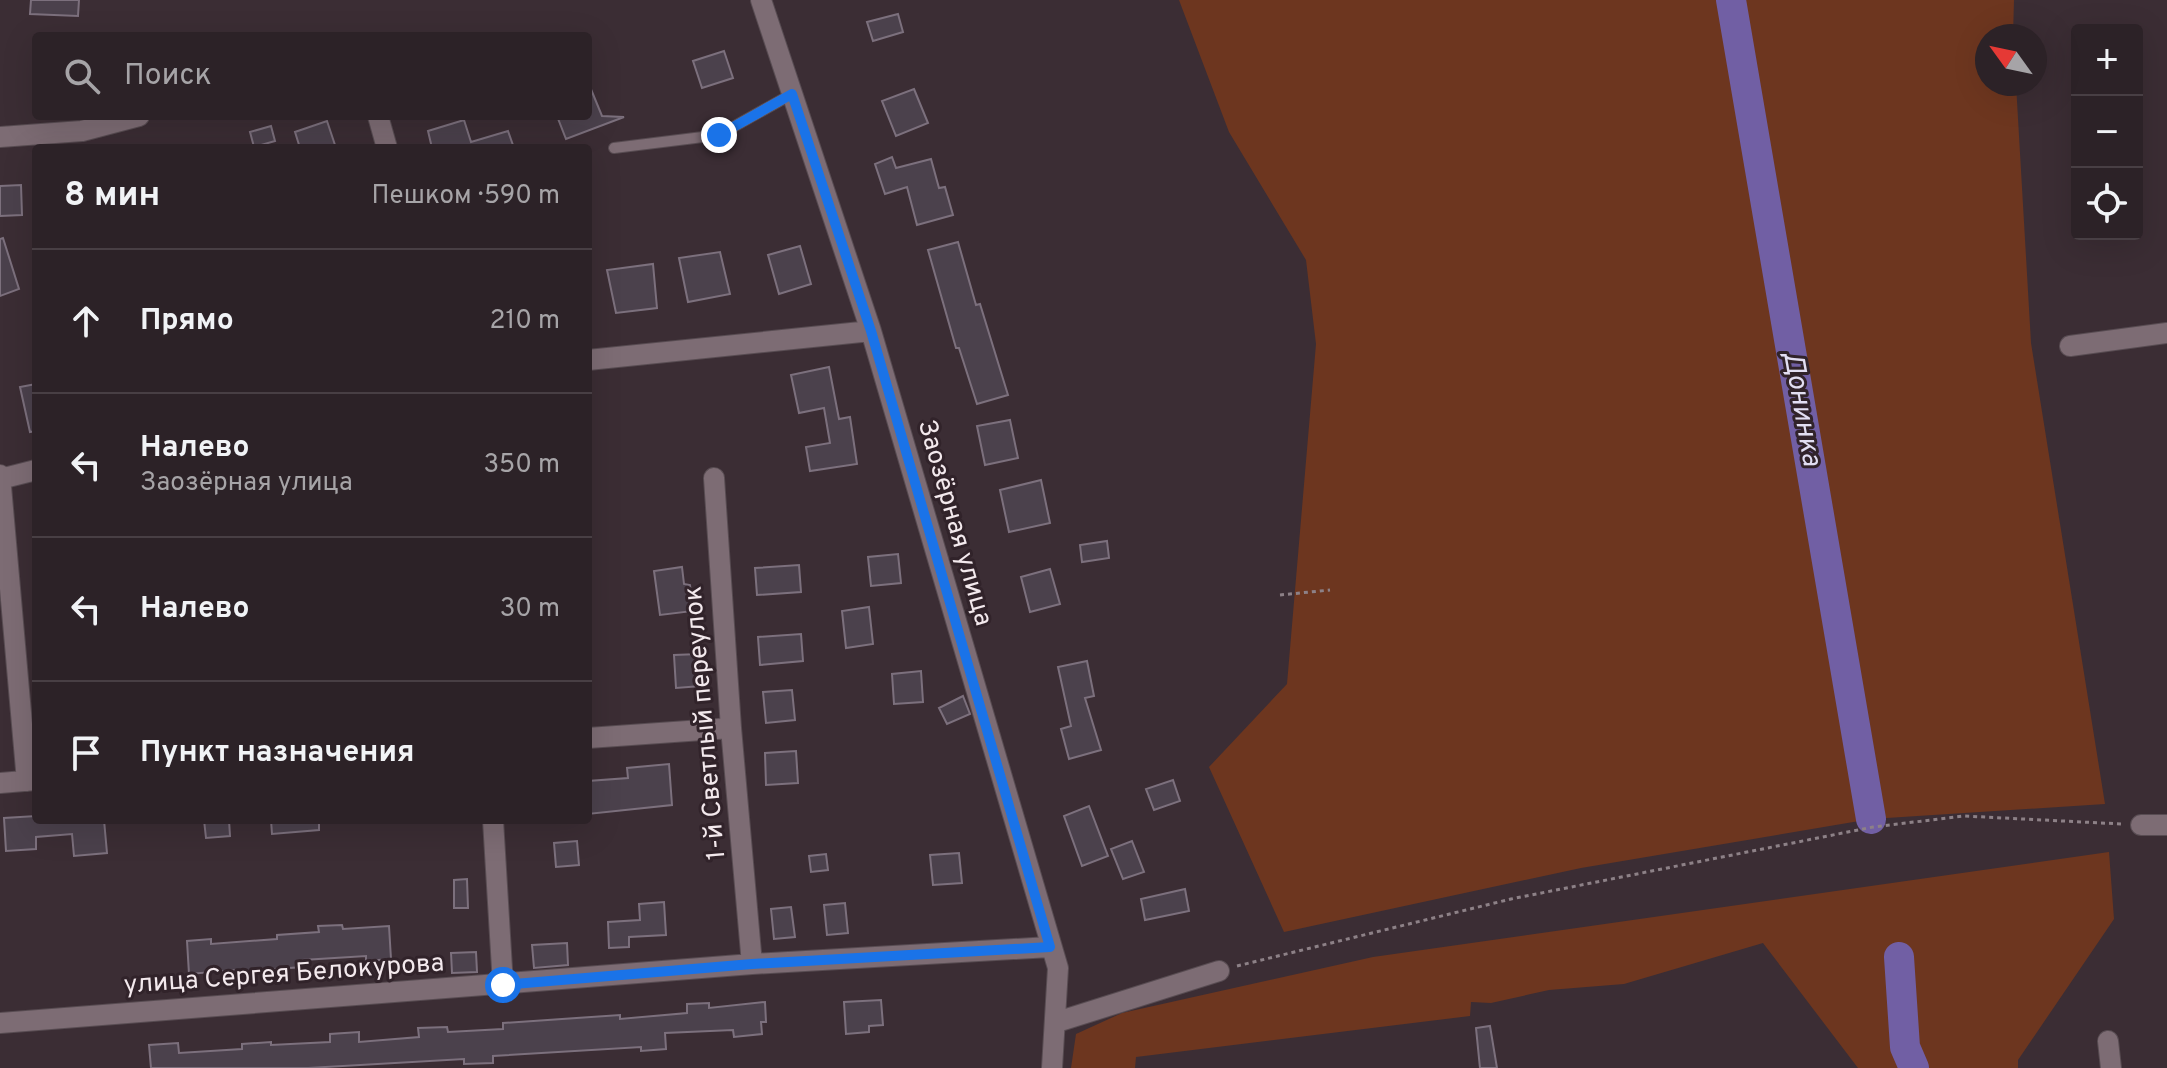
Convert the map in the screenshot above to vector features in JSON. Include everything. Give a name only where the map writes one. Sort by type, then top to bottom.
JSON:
[{"type":"street","name":"Заозёрная улица","points":[[761,0],[871,331],[1058,968],[1052,1068]]},
{"type":"street","points":[[0,137],[82,131],[124,120]]},
{"type":"street","points":[[379,120],[386,144]]},
{"type":"street","points":[[592,360],[871,331]]},
{"type":"street","points":[[2070,346],[2167,333]]},
{"type":"street","points":[[0,783],[31,780],[0,477],[32,471]]},
{"type":"street","name":"1-й Светлый переулок","points":[[714,478],[731,728],[752,964]]},
{"type":"street","points":[[592,738],[731,728]]},
{"type":"street","points":[[493,824],[503,985]]},
{"type":"street","points":[[2141,825],[2167,825]]},
{"type":"street","name":"улица Сергея Белокурова","points":[[0,1023],[752,964],[1050,947]]},
{"type":"street","points":[[1057,1022],[1219,971]]},
{"type":"street","points":[[2108,1041],[2111,1068]]},
{"type":"lane","points":[[614,148],[719,135],[792,94]]},
{"type":"path","points":[[1280,595],[1330,590]]},
{"type":"path","points":[[1219,971],[1511,899],[1873,827],[1964,816],[2141,825]]},
{"type":"shaded area","points":[[1179,0],[2014,0],[2013,24],[1975,24],[1975,96],[2017,96],[2031,343],[2105,804],[1871,819],[1581,868],[1284,932],[1209,767],[1287,684],[1316,344],[1306,260],[1229,132]]},
{"type":"shaded area","points":[[2109,852],[2114,919],[2018,1060],[2018,1068],[1858,1068],[1763,943],[1624,984],[1549,990],[1491,1003],[1471,1002],[1470,1016],[1136,1057],[1135,1068],[1071,1068],[1076,1034],[1122,1013],[1373,957]]},
{"type":"building","points":[[31,0],[79,0],[78,16],[30,14]]},
{"type":"building","points":[[898,14],[903,32],[873,41],[867,22]]},
{"type":"building","points":[[724,51],[733,78],[702,88],[693,61]]},
{"type":"building","points":[[914,89],[928,123],[896,136],[882,101]]},
{"type":"building","points":[[592,92],[602,116],[624,117],[566,139],[559,120],[592,120]]},
{"type":"building","points":[[464,120],[471,142],[508,131],[513,144],[431,144],[428,131]]},
{"type":"building","points":[[327,121],[335,144],[299,144],[295,132]]},
{"type":"building","points":[[271,126],[275,141],[253,144],[250,132]]},
{"type":"building","points":[[892,157],[896,168],[931,159],[939,188],[945,187],[953,215],[917,225],[907,187],[885,194],[875,164]]},
{"type":"building","points":[[21,185],[22,215],[0,216],[0,186]]},
{"type":"building","points":[[3,238],[19,289],[0,296],[0,239]]},
{"type":"building","points":[[958,242],[976,305],[980,304],[1008,395],[977,404],[959,348],[956,348],[928,250]]},
{"type":"building","points":[[800,246],[811,284],[779,294],[768,255]]},
{"type":"building","points":[[720,252],[730,294],[688,302],[679,258]]},
{"type":"building","points":[[653,264],[657,308],[616,313],[607,270]]},
{"type":"building","points":[[829,367],[839,419],[850,417],[857,464],[810,471],[806,447],[830,443],[824,408],[799,413],[791,375]]},
{"type":"building","points":[[32,385],[32,432],[30,432],[20,387]]},
{"type":"building","points":[[1010,420],[1018,458],[985,465],[977,426]]},
{"type":"building","points":[[1041,480],[1050,523],[1009,532],[1000,490]]},
{"type":"building","points":[[1107,541],[1109,558],[1082,562],[1080,545]]},
{"type":"building","points":[[898,554],[901,583],[871,586],[868,557]]},
{"type":"building","points":[[799,565],[801,592],[757,595],[755,568]]},
{"type":"building","points":[[682,567],[684,584],[690,585],[693,611],[660,615],[654,571]]},
{"type":"building","points":[[1050,569],[1060,604],[1030,612],[1021,577]]},
{"type":"building","points":[[869,607],[873,644],[846,648],[842,611]]},
{"type":"building","points":[[801,634],[803,661],[760,665],[758,637]]},
{"type":"building","points":[[699,654],[701,686],[676,688],[674,655]]},
{"type":"building","points":[[1087,661],[1094,696],[1085,698],[1101,750],[1069,759],[1061,729],[1071,726],[1058,667]]},
{"type":"building","points":[[921,671],[923,702],[894,704],[892,674]]},
{"type":"building","points":[[792,690],[795,720],[766,723],[763,692]]},
{"type":"building","points":[[963,696],[970,714],[947,724],[939,708]]},
{"type":"building","points":[[796,751],[798,783],[766,785],[765,753]]},
{"type":"building","points":[[669,764],[672,805],[592,814],[592,781],[628,778],[627,768]]},
{"type":"building","points":[[1173,780],[1180,801],[1154,810],[1146,789]]},
{"type":"building","points":[[1089,806],[1108,856],[1082,866],[1064,816]]},
{"type":"building","points":[[32,816],[32,824],[104,824],[107,853],[74,856],[72,834],[36,837],[36,849],[6,851],[4,818]]},
{"type":"building","points":[[204,824],[229,824],[230,836],[206,838]]},
{"type":"building","points":[[271,824],[319,824],[319,830],[272,834]]},
{"type":"building","points":[[577,841],[579,865],[556,867],[554,843]]},
{"type":"building","points":[[1132,841],[1144,872],[1123,879],[1111,849]]},
{"type":"building","points":[[959,853],[962,883],[933,885],[930,855]]},
{"type":"building","points":[[826,854],[828,870],[811,872],[809,856]]},
{"type":"building","points":[[467,879],[468,908],[454,908],[454,880]]},
{"type":"building","points":[[1185,889],[1189,911],[1145,920],[1141,899]]},
{"type":"building","points":[[664,902],[666,935],[629,937],[629,947],[609,948],[608,922],[640,920],[639,904]]},
{"type":"building","points":[[845,903],[848,933],[827,935],[824,905]]},
{"type":"building","points":[[791,907],[795,937],[774,939],[771,909]]},
{"type":"building","points":[[342,925],[343,929],[389,926],[391,959],[366,961],[366,956],[303,960],[303,967],[261,970],[261,973],[237,975],[236,970],[189,974],[187,941],[211,939],[211,944],[277,939],[277,935],[319,932],[318,926]]},
{"type":"building","points":[[567,943],[568,965],[534,968],[532,945]]},
{"type":"building","points":[[476,952],[477,972],[452,973],[451,953]]},
{"type":"building","points":[[881,1000],[883,1025],[869,1026],[869,1032],[846,1034],[844,1002]]},
{"type":"building","points":[[765,1002],[766,1022],[761,1022],[762,1034],[734,1037],[733,1030],[665,1033],[666,1049],[641,1051],[641,1047],[493,1056],[493,1063],[464,1064],[464,1059],[308,1068],[151,1068],[149,1045],[178,1043],[179,1053],[242,1049],[242,1044],[330,1042],[330,1034],[359,1032],[359,1042],[419,1037],[418,1028],[447,1027],[448,1032],[503,1029],[503,1023],[687,1013],[687,1004],[709,1003],[709,1008]]},
{"type":"building","points":[[1490,1026],[1497,1068],[1480,1068],[1476,1028]]},
{"type":"waterway","name":"Донинка","points":[[1731,0],[1871,819]]},
{"type":"waterway","name":"Донинка","points":[[1899,957],[1905,1047],[1914,1068]]},
{"type":"route","points":[[503,985],[752,964],[1050,947],[871,331],[792,94],[719,135]]}]
